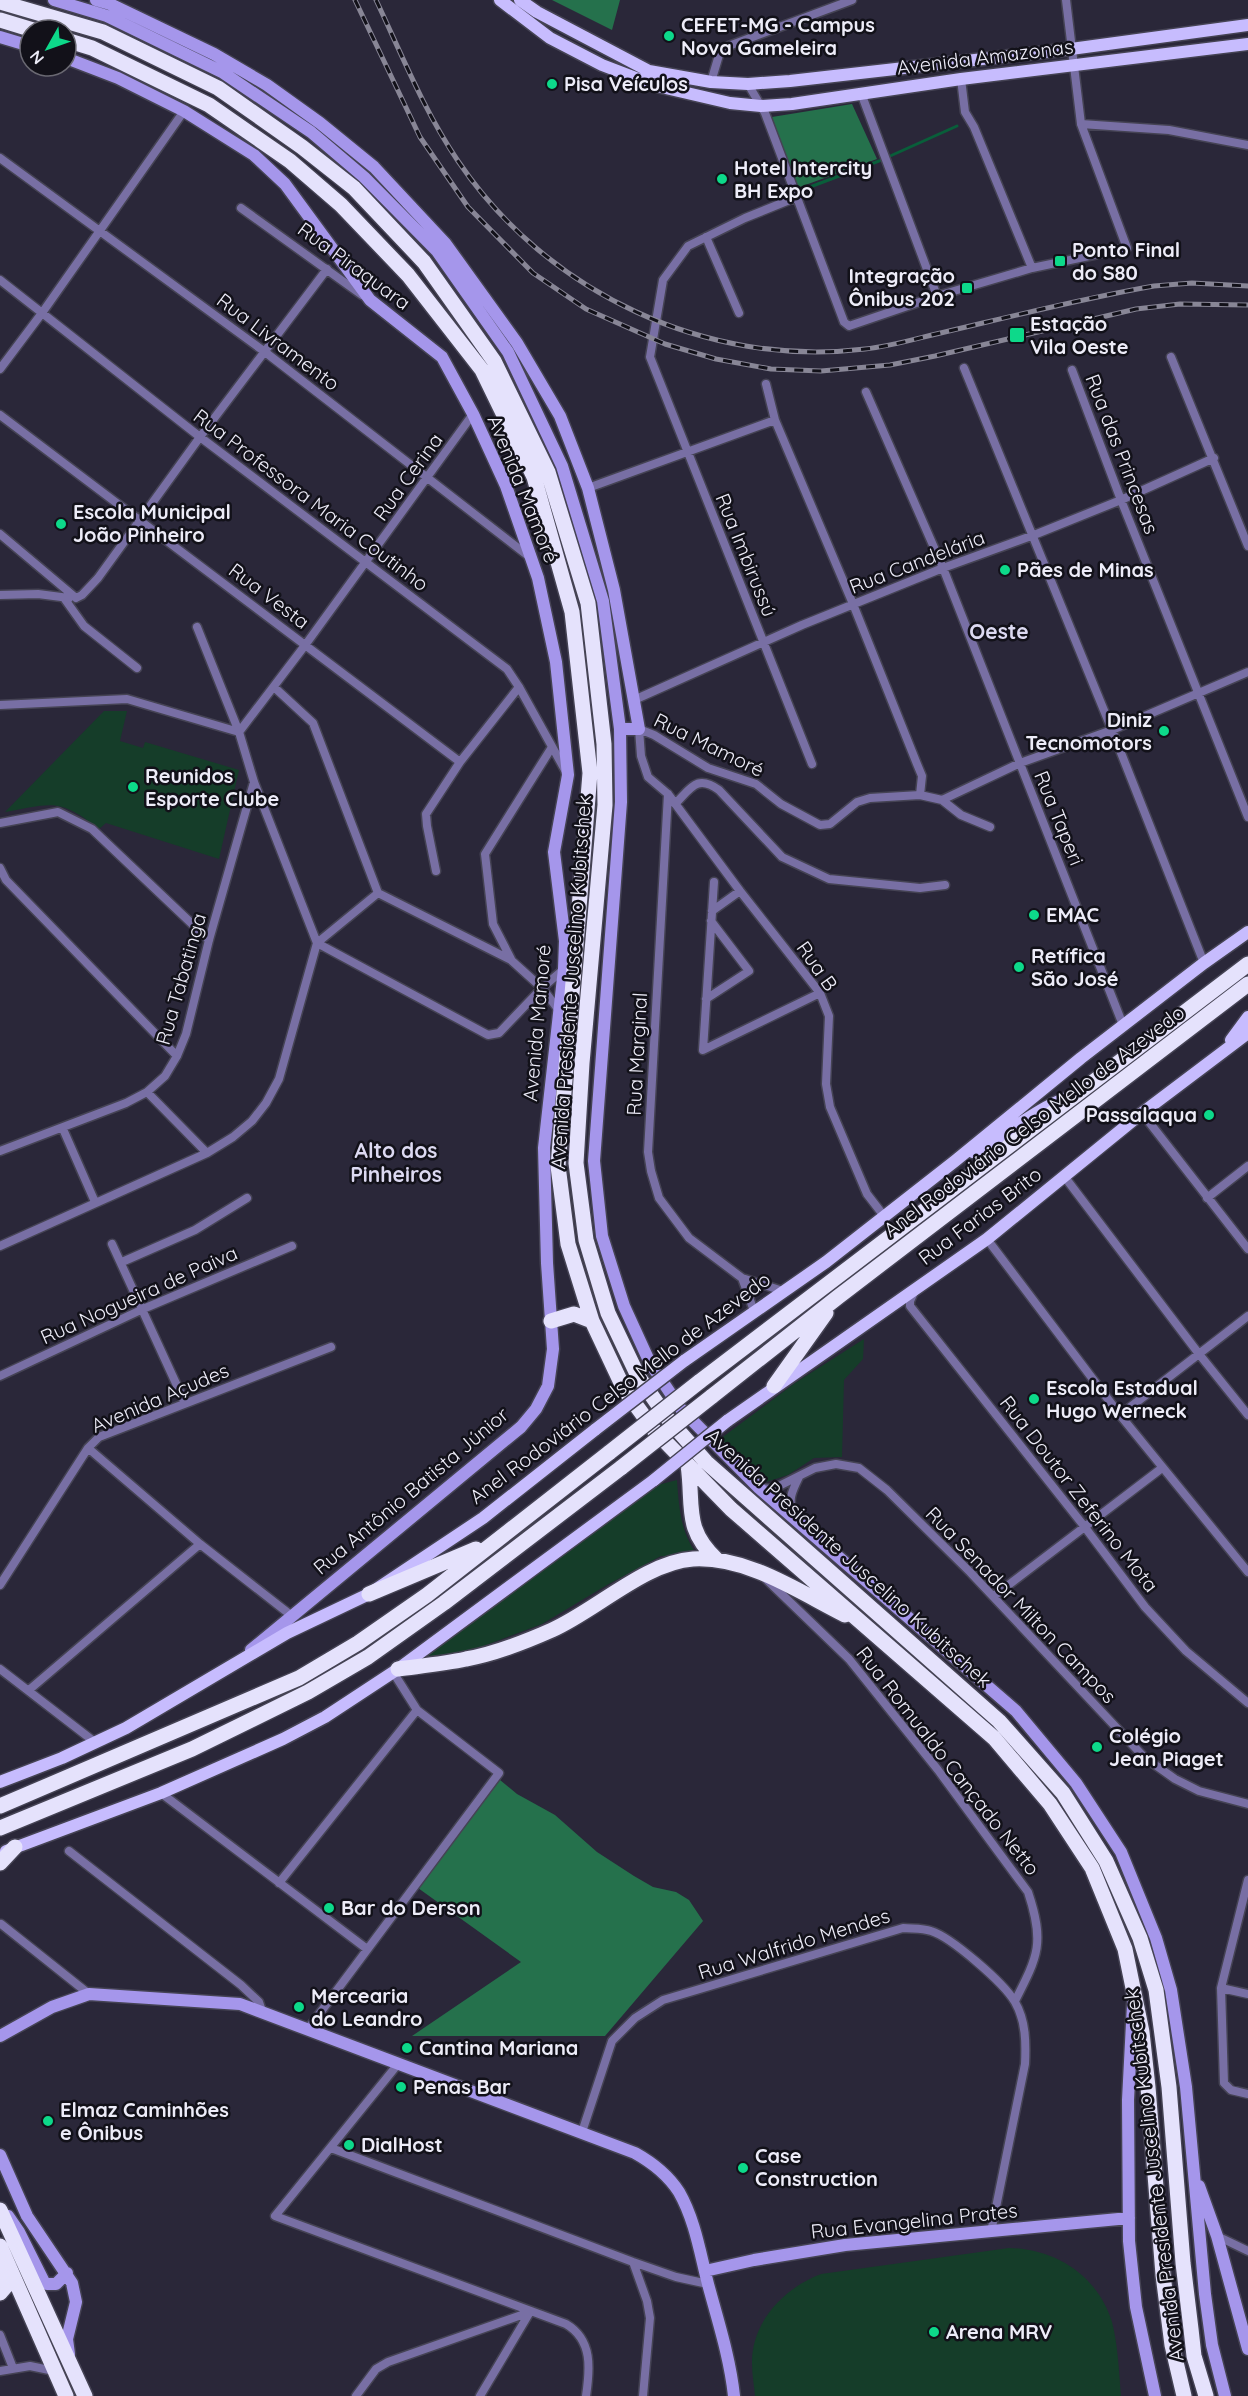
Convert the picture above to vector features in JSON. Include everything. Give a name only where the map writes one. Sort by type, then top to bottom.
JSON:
[{"type":"highway","name":"Avenida Presidente Juscelino Kubitschek","points":[[0,2],[103,32],[218,88],[302,147],[354,188],[424,262],[494,361],[548,472],[588,603],[604,744],[605,805],[582,1063],[576,1163],[586,1240],[608,1313],[638,1376],[668,1419],[706,1462],[999,1721],[1063,1793],[1106,1861],[1140,1938],[1156,1990],[1169,2087],[1183,2263],[1194,2355],[1206,2396]]},
{"type":"highway","points":[[0,20],[18,25]]},
{"type":"highway","name":"Avenida Presidente Juscelino Kubitschek","points":[[78,44],[92,48],[209,105],[290,161],[341,205],[408,275],[482,370],[534,477],[572,612],[590,773],[558,1166],[568,1244],[592,1321],[624,1389],[654,1430],[731,1509],[994,1738],[1050,1804],[1092,1868],[1125,1949],[1134,1991],[1149,2087],[1163,2275],[1172,2345],[1184,2396]]},
{"type":"highway","name":"Anel Rodoviário Celso Mello de Azevedo","points":[[0,1806],[299,1678],[358,1643],[427,1595],[699,1382],[1248,964]]},
{"type":"highway","name":"Anel Rodoviário Celso Mello de Azevedo","points":[[0,1828],[192,1749],[308,1692],[368,1657],[434,1610],[622,1467],[838,1297],[1248,984]]},
{"type":"highway","points":[[774,1386],[838,1297]]},
{"type":"highway","points":[[551,1321],[574,1314],[592,1321]]},
{"type":"highway","points":[[688,1466],[693,1527],[705,1549],[717,1560]]},
{"type":"highway","points":[[369,1594],[465,1555],[518,1525]]},
{"type":"highway","points":[[395,1671],[468,1659],[514,1645],[581,1616],[660,1568],[693,1559],[717,1560],[758,1571],[867,1626]]},
{"type":"highway","points":[[0,1863],[15,1847]]},
{"type":"highway","points":[[0,2208],[85,2396]]},
{"type":"highway","points":[[0,2293],[6,2286],[1,2248]]},
{"type":"highway","points":[[1,2248],[66,2396]]},
{"type":"main road","name":"Avenida Amazonas","points":[[500,0],[550,38],[602,65],[657,86],[730,103],[761,106],[792,104],[961,79],[1248,44]]},
{"type":"main road","name":"Avenida Amazonas","points":[[520,0],[551,20],[649,71],[711,82],[748,84],[1071,49],[1248,24]]},
{"type":"main road","name":"Anel Rodoviário Celso Mello de Azevedo","points":[[0,1782],[63,1758],[126,1728],[287,1633],[369,1594],[483,1518],[684,1361],[826,1262],[955,1161],[1123,1024],[1248,932]]},
{"type":"main road","points":[[1219,1055],[1248,1017]]},
{"type":"main road","name":"Rua Farias Brito","points":[[395,1671],[654,1480],[727,1420],[987,1239],[1142,1113],[1248,1033]]},
{"type":"main road","points":[[955,1161],[994,1142],[1050,1104],[1079,1094]]},
{"type":"main road","points":[[0,1853],[161,1793],[283,1739],[325,1716],[395,1671]]},
{"type":"street","name":"Avenida Presidente Juscelino Kubitschek","points":[[54,0],[107,16],[222,72],[311,132],[364,177],[437,251],[508,352],[562,466],[603,601],[620,729],[621,802],[594,1161],[602,1236],[624,1306],[650,1364],[681,1408],[759,1488],[1016,1711],[1076,1783],[1121,1852],[1156,1938],[1171,1990],[1186,2087],[1205,2294],[1214,2353],[1225,2396]]},
{"type":"street","points":[[96,0],[110,4],[214,54],[267,85],[320,123],[374,167],[445,243],[517,343],[560,416],[588,488],[614,590],[639,729],[620,729]]},
{"type":"street","points":[[711,82],[719,55],[726,46],[852,0]]},
{"type":"street","points":[[748,84],[761,106],[846,325],[849,326],[937,296],[1032,268],[1127,248],[1081,124],[1072,65],[1066,0]]},
{"type":"street","points":[[0,37],[18,42]]},
{"type":"street","points":[[78,63],[118,78],[184,111],[254,155],[285,183],[370,300]]},
{"type":"street","points":[[961,79],[965,112],[974,127],[1032,268]]},
{"type":"street","points":[[861,93],[937,296]]},
{"type":"street","points":[[0,369],[184,111]]},
{"type":"street","points":[[1081,124],[1169,130],[1248,145]]},
{"type":"street","name":"Rua Livramento","points":[[0,158],[265,352],[531,558]]},
{"type":"street","points":[[739,313],[706,237],[797,197]]},
{"type":"street","name":"Rua Piraquara","points":[[241,208],[370,300],[442,357]]},
{"type":"street","name":"Rua Imbirussú","points":[[706,237],[688,246],[663,280],[650,357],[812,764]]},
{"type":"street","points":[[0,595],[38,594],[76,598],[82,595],[98,578],[200,437],[327,269]]},
{"type":"street","name":"Rua Professora Maria Coutinho","points":[[0,280],[200,437],[507,669],[568,775]]},
{"type":"street","name":"Avenida Mamoré","points":[[442,357],[473,414],[506,486],[531,558],[556,662],[568,775],[554,852],[565,941],[564,969],[544,1148],[551,1321]]},
{"type":"street","points":[[1171,357],[1248,546]]},
{"type":"street","points":[[964,368],[1034,536],[1204,963]]},
{"type":"street","name":"Rua das Princesas","points":[[1072,370],[1121,500],[1248,817]]},
{"type":"street","points":[[766,384],[775,420],[853,604],[922,776],[920,795]]},
{"type":"street","name":"Rua Taperi","points":[[866,392],[943,568],[1123,1024]]},
{"type":"street","name":"Rua Cerina","points":[[239,732],[366,563],[473,414]]},
{"type":"street","name":"Rua Vesta","points":[[0,415],[460,762]]},
{"type":"street","points":[[588,488],[775,420]]},
{"type":"street","name":"Rua Candelária","points":[[634,700],[853,604],[943,568],[1034,536],[1214,458]]},
{"type":"street","points":[[0,534],[76,598]]},
{"type":"street","points":[[64,598],[84,626],[137,668]]},
{"type":"street","points":[[197,627],[239,732],[254,782],[317,943],[488,1035],[499,1033],[542,988],[564,969]]},
{"type":"street","points":[[942,800],[1020,763],[1112,730],[1248,672]]},
{"type":"street","points":[[274,687],[313,723],[378,893],[511,960],[542,988],[558,1009]]},
{"type":"street","points":[[436,871],[426,814],[460,762],[519,687]]},
{"type":"street","points":[[0,705],[127,699],[239,732]]},
{"type":"street","name":"Rua Mamoré","points":[[639,729],[654,735],[708,768],[756,784],[781,804],[820,825],[830,824],[857,802],[870,798],[920,795],[942,800],[961,815],[990,827]]},
{"type":"street","name":"Rua B","points":[[639,729],[641,756],[648,777],[668,794],[820,993],[829,1016],[826,1084],[830,1107],[867,1194],[884,1216]]},
{"type":"street","points":[[511,960],[493,924],[485,854],[552,747]]},
{"type":"street","name":"Rua Tabatinga","points":[[0,1151],[126,1104],[147,1092],[165,1076],[186,1034],[208,940],[254,782]]},
{"type":"street","points":[[675,804],[699,782],[709,783],[719,790],[782,857],[829,879],[920,888],[945,885]]},
{"type":"street","name":"Rua Marginal","points":[[668,794],[648,1152],[651,1171],[659,1198],[689,1238],[742,1278],[783,1291]]},
{"type":"street","points":[[0,823],[58,812],[73,818],[92,829],[208,940]]},
{"type":"street","points":[[0,868],[6,880],[177,1056]]},
{"type":"street","points":[[714,882],[703,1050],[820,993]]},
{"type":"street","points":[[712,910],[740,891]]},
{"type":"street","points":[[0,1246],[207,1153],[232,1137],[252,1120],[266,1103],[279,1079],[317,943],[378,893]]},
{"type":"street","points":[[706,999],[749,971],[711,921]]},
{"type":"street","points":[[147,1092],[207,1153]]},
{"type":"street","points":[[1142,1113],[1248,1249]]},
{"type":"street","points":[[63,1129],[94,1202]]},
{"type":"street","points":[[1207,1198],[1248,1166]]},
{"type":"street","points":[[1064,1176],[1248,1415]]},
{"type":"street","points":[[122,1262],[195,1230],[247,1198]]},
{"type":"street","points":[[987,1239],[1120,1415],[1248,1572]]},
{"type":"street","points":[[112,1244],[185,1403]]},
{"type":"street","name":"Rua Nogueira de Paiva","points":[[0,1376],[143,1309],[292,1246]]},
{"type":"street","points":[[742,1278],[754,1311]]},
{"type":"street","name":"Rua Doutor Zeferino Mota","points":[[915,1289],[910,1306],[1145,1607],[1186,1651],[1248,1703]]},
{"type":"street","points":[[1120,1415],[1248,1316]]},
{"type":"street","name":"Rua Antônio Batista Júnior","points":[[239,1660],[521,1427],[536,1409],[548,1386],[553,1349],[551,1321]]},
{"type":"street","name":"Avenida Açudes","points":[[0,1585],[87,1448],[99,1437],[331,1347]]},
{"type":"street","points":[[87,1448],[200,1544],[292,1616]]},
{"type":"street","name":"Rua Senador Milton Campos","points":[[759,1488],[773,1489],[815,1468],[837,1464],[859,1468],[887,1490],[994,1596],[1144,1757],[1174,1779],[1199,1791],[1248,1804]]},
{"type":"street","points":[[994,1596],[1162,1468]]},
{"type":"street","points":[[795,1518],[789,1506],[799,1476]]},
{"type":"street","points":[[29,1690],[200,1544]]},
{"type":"street","name":"Rua Romualdo Cançado Netto","points":[[758,1571],[849,1659],[938,1770],[1028,1892],[1034,1909],[1038,1946],[1035,1960],[1015,2001]]},
{"type":"street","points":[[0,1669],[96,1743]]},
{"type":"street","points":[[308,2029],[499,1773],[417,1710],[395,1671]]},
{"type":"street","points":[[279,1883],[417,1710]]},
{"type":"street","points":[[161,1793],[367,1948]]},
{"type":"street","points":[[69,1851],[241,1985],[259,2002],[262,2011]]},
{"type":"street","points":[[1247,1885],[1221,1988],[1224,2083],[1227,2087],[1248,2094]]},
{"type":"street","points":[[1,1924],[89,1994]]},
{"type":"street","name":"Rua Walfrido Mendes","points":[[582,2132],[612,2041],[635,2018],[663,2000],[903,1928],[931,1931],[961,1949],[996,1980],[1015,2001],[1024,2024],[1025,2064],[991,2232]]},
{"type":"street","points":[[1221,1988],[1248,1994]]},
{"type":"street","points":[[1134,1991],[1129,2066],[1131,2259],[1136,2307],[1155,2396]]},
{"type":"street","points":[[0,2036],[52,2007],[89,1994],[240,2004],[635,2153],[653,2163],[667,2177],[685,2204],[725,2346],[734,2396]]},
{"type":"street","points":[[398,2064],[275,2216],[566,2324],[581,2338],[589,2359],[586,2396]]},
{"type":"street","name":"Rua Evangelina Prates","points":[[331,2148],[676,2277],[706,2278],[845,2245],[1129,2218]]},
{"type":"street","points":[[0,2155],[27,2216],[41,2240],[67,2273],[75,2293],[76,2302],[67,2339],[69,2358]]},
{"type":"street","points":[[1194,2173],[1217,2236],[1248,2349]]},
{"type":"street","points":[[0,2208],[19,2232],[44,2282],[56,2284],[67,2273]]},
{"type":"street","points":[[1217,2236],[1248,2251]]},
{"type":"street","points":[[633,2262],[647,2301],[650,2318],[643,2396]]},
{"type":"street","points":[[480,2396],[530,2312]]},
{"type":"street","points":[[356,2396],[376,2369],[388,2362],[530,2312]]},
{"type":"street","points":[[0,2335],[13,2368]]},
{"type":"street","points":[[0,2371],[30,2366],[54,2371]]},
{"type":"green space","points":[[552,0],[620,0],[612,30]]},
{"type":"green space","points":[[852,104],[877,159],[797,188],[772,117]]},
{"type":"green space","name":"Reunidos Esporte Clube","points":[[104,711],[127,711],[120,741],[143,748],[145,742],[239,770],[219,859],[106,823],[99,829],[75,812],[65,808],[46,805],[5,812]]},
{"type":"green space","points":[[864,1339],[863,1359],[844,1380],[842,1457],[814,1458],[788,1475],[763,1483],[720,1439],[795,1383]]},
{"type":"green space","points":[[677,1480],[680,1512],[685,1532],[701,1559],[661,1556],[542,1624],[465,1653],[412,1665],[642,1489]]},
{"type":"green space","points":[[500,1780],[517,1794],[555,1815],[597,1852],[634,1876],[653,1887],[676,1892],[689,1900],[703,1921],[605,2036],[412,2036],[521,1962],[418,1888]]},
{"type":"green space","name":"Arena MRV","points":[[1009,2248],[1043,2254],[1059,2260],[1073,2268],[1097,2291],[1112,2322],[1121,2396],[755,2396],[752,2364],[757,2334],[772,2308],[794,2288],[807,2280],[821,2274]]},
{"type":"waterway","points":[[810,187],[879,161],[957,126]]},
{"type":"railway","points":[[355,0],[420,137],[468,207],[533,273],[586,309],[665,344],[716,359],[771,369],[821,371],[890,365],[1136,309],[1180,304],[1248,305]]},
{"type":"railway","points":[[376,0],[434,122],[458,161],[495,208],[537,249],[584,284],[636,312],[690,333],[747,346],[806,352],[865,349],[897,344],[1077,301],[1154,286],[1192,283],[1248,286]]},
{"type":"place","name":"CEFET-MG - Campus Nova Gameleira","points":[[669,36]]},
{"type":"place","name":"Pisa Veículos","points":[[552,84]]},
{"type":"place","name":"Hotel Intercity BH Expo","points":[[722,179]]},
{"type":"place","name":"Ponto Final do S80","points":[[1060,261]]},
{"type":"place","name":"Integração Ônibus 202","points":[[967,288]]},
{"type":"place","name":"Estação Vila Oeste","points":[[1017,335]]},
{"type":"place","name":"Escola Municipal João Pinheiro","points":[[61,524]]},
{"type":"place","name":"Pães de Minas","points":[[1005,570]]},
{"type":"place","name":"Diniz Tecnomotors","points":[[1164,731]]},
{"type":"place","name":"Reunidos Esporte Clube","points":[[133,787]]},
{"type":"place","name":"EMAC","points":[[1034,915]]},
{"type":"place","name":"Retífica São José","points":[[1019,967]]},
{"type":"place","name":"Passalaqua","points":[[1209,1115]]},
{"type":"place","name":"Escola Estadual Hugo Werneck","points":[[1034,1399]]},
{"type":"place","name":"Colégio Jean Piaget","points":[[1097,1747]]},
{"type":"place","name":"Bar do Derson","points":[[329,1908]]},
{"type":"place","name":"Mercearia do Leandro","points":[[299,2007]]},
{"type":"place","name":"Cantina Mariana","points":[[407,2048]]},
{"type":"place","name":"Penas Bar","points":[[401,2087]]},
{"type":"place","name":"Elmaz Caminhões e Ônibus","points":[[48,2121]]},
{"type":"place","name":"DialHost","points":[[349,2145]]},
{"type":"place","name":"Case Construction","points":[[743,2168]]},
{"type":"place","name":"Arena MRV","points":[[934,2332]]},
{"type":"district","name":"Oeste","points":[[999,632]]},
{"type":"district","name":"Alto dos Pinheiros","points":[[396,1163]]}]
